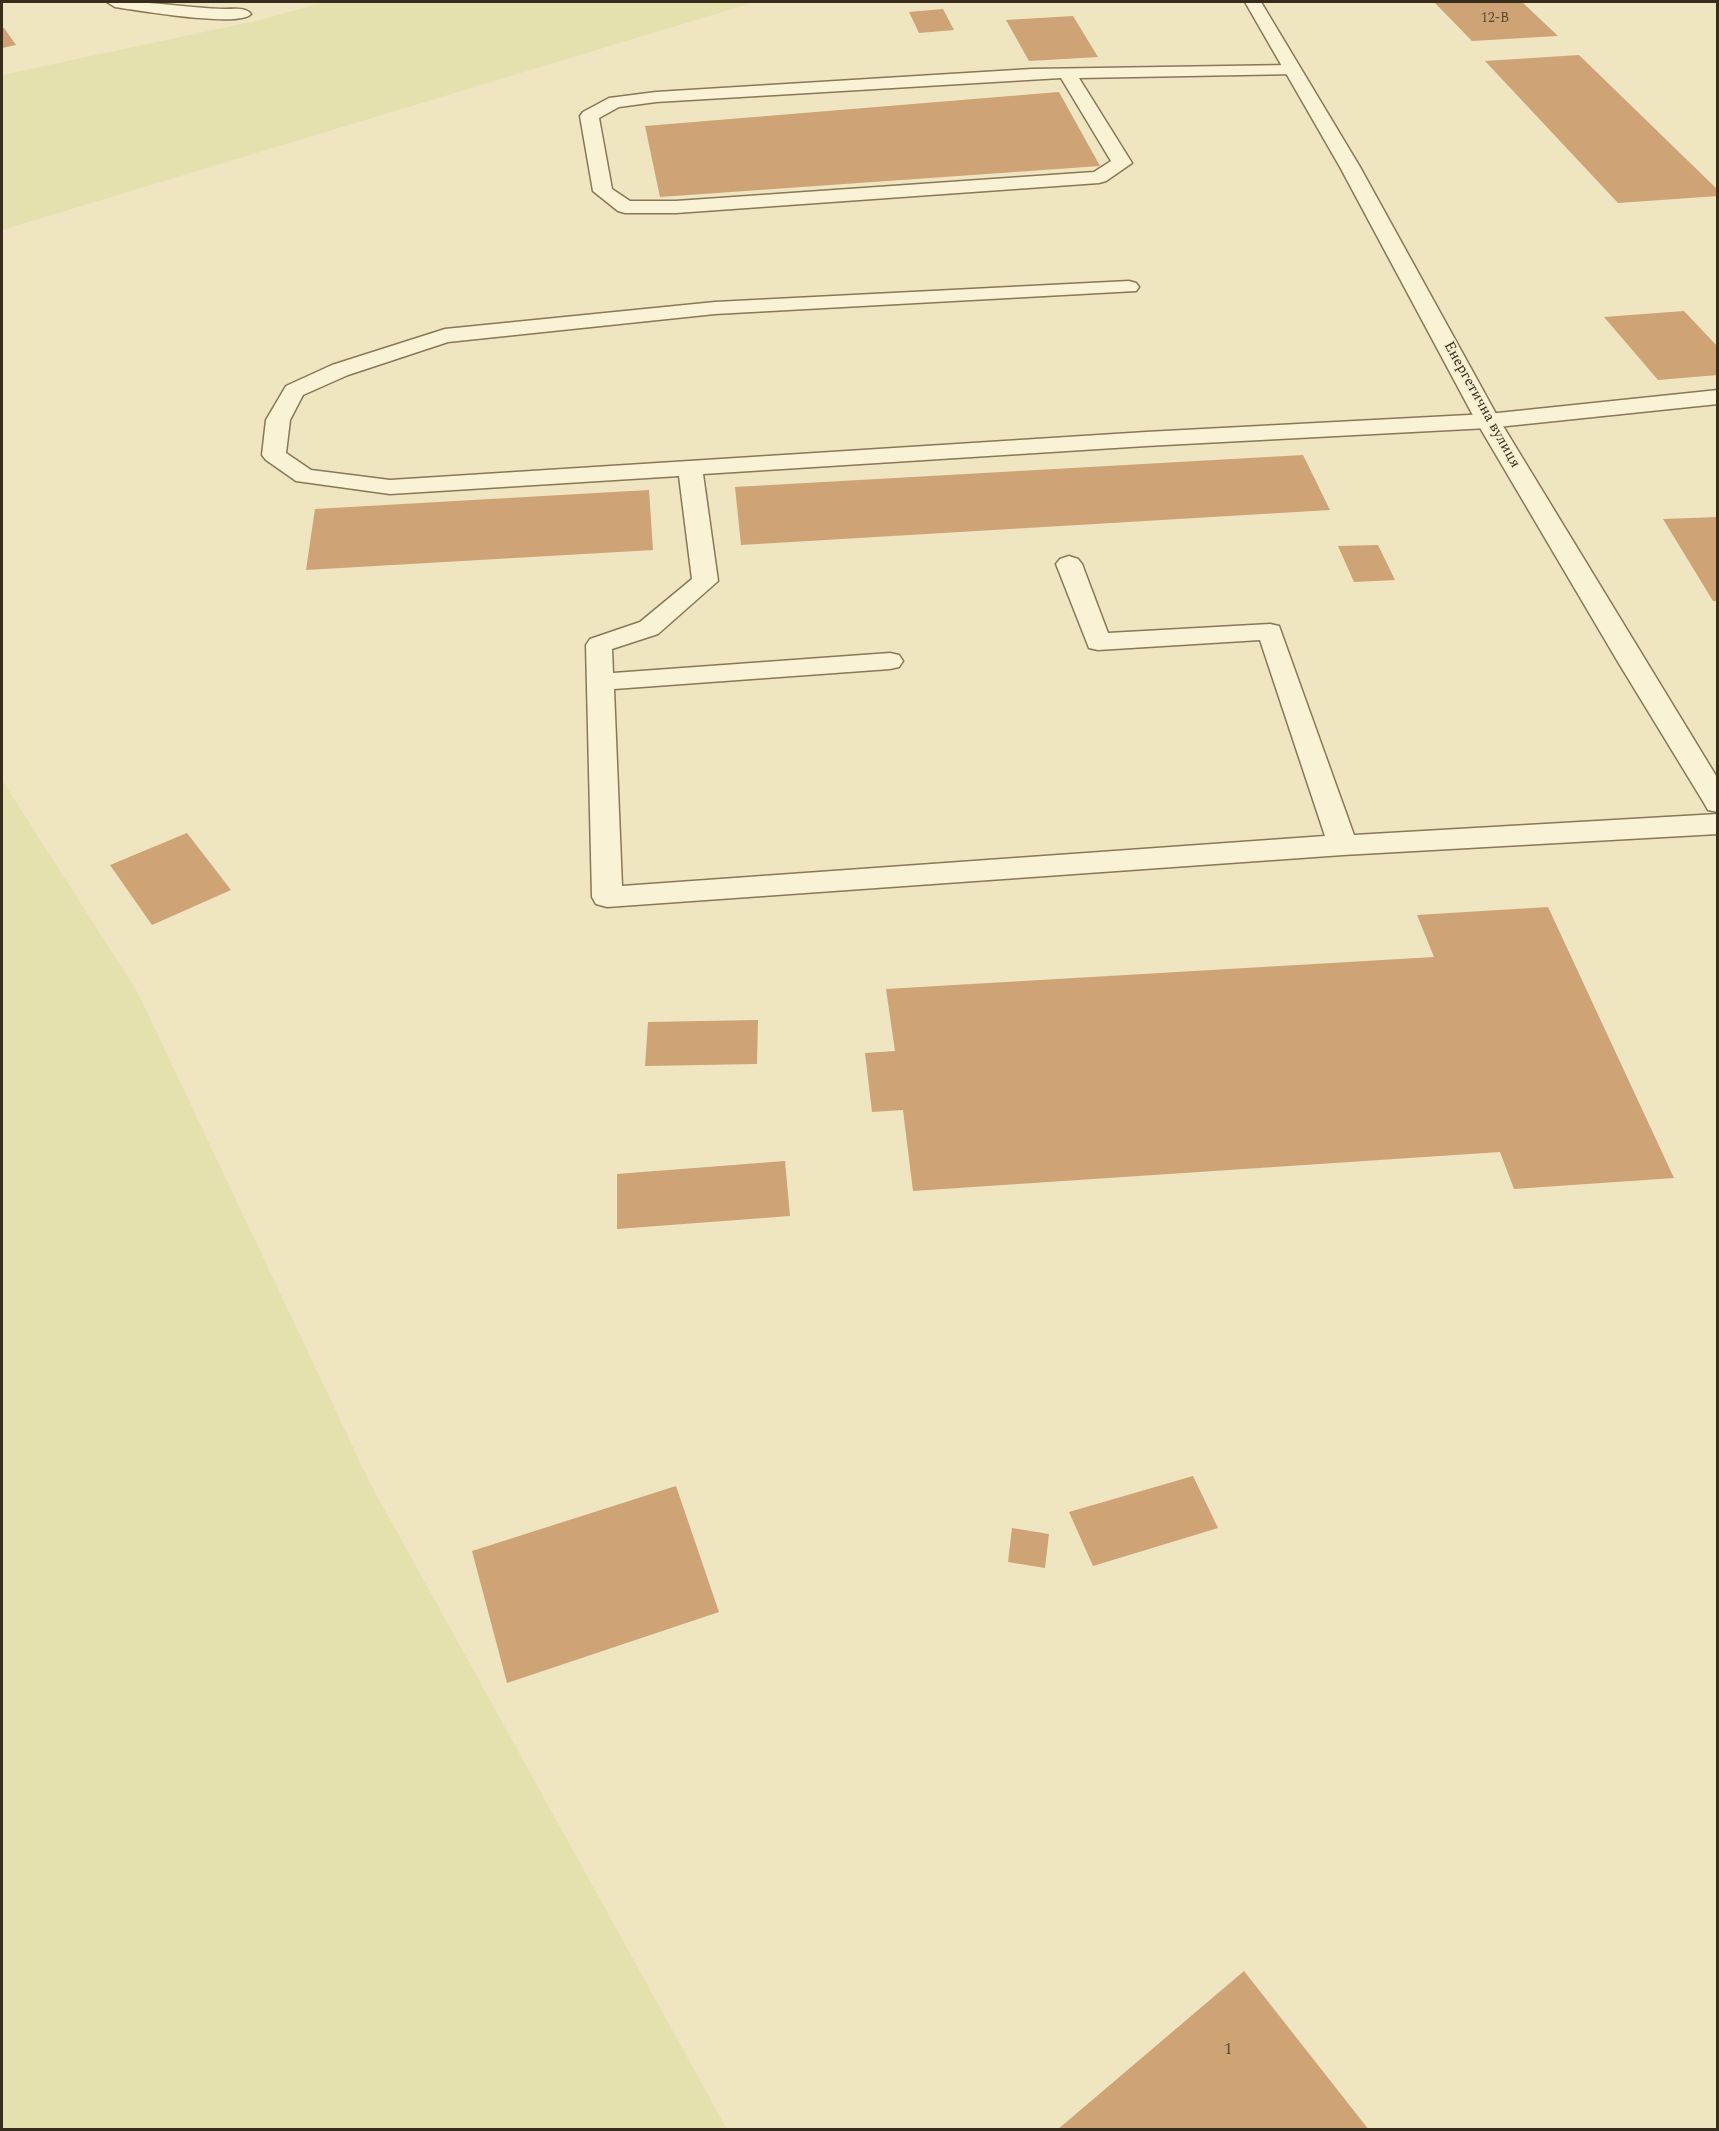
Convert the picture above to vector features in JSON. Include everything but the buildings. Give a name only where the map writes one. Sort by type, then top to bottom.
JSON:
[{"type":"street","points":[[115,2],[190,13],[243,14]]},
{"type":"street","name":"Енергетична вулиця","points":[[1253,2],[1350,167],[1488,421],[1630,662],[1718,803]]},
{"type":"street","points":[[1067,73],[1122,163],[1099,177],[676,207],[625,207],[603,191],[589,116],[615,102],[656,97],[1067,73],[1215,73],[1292,70]]},
{"type":"street","points":[[1129,287],[715,308],[445,336],[340,370],[294,390],[278,420],[274,455],[304,476],[390,488],[1146,439],[1488,421],[1718,397]]},
{"type":"street","points":[[690,468],[705,581],[649,628],[599,645],[607,897],[1343,845],[1718,824]]},
{"type":"street","points":[[1069,564],[1098,642],[1270,632],[1343,845]]},
{"type":"street","points":[[601,682],[890,661]]},
{"type":"shaded area","points":[[325,2],[755,2],[2,230],[2,75],[260,20]]},
{"type":"shaded area","points":[[2,780],[138,993],[370,1483],[727,2129],[2,2129]]}]
